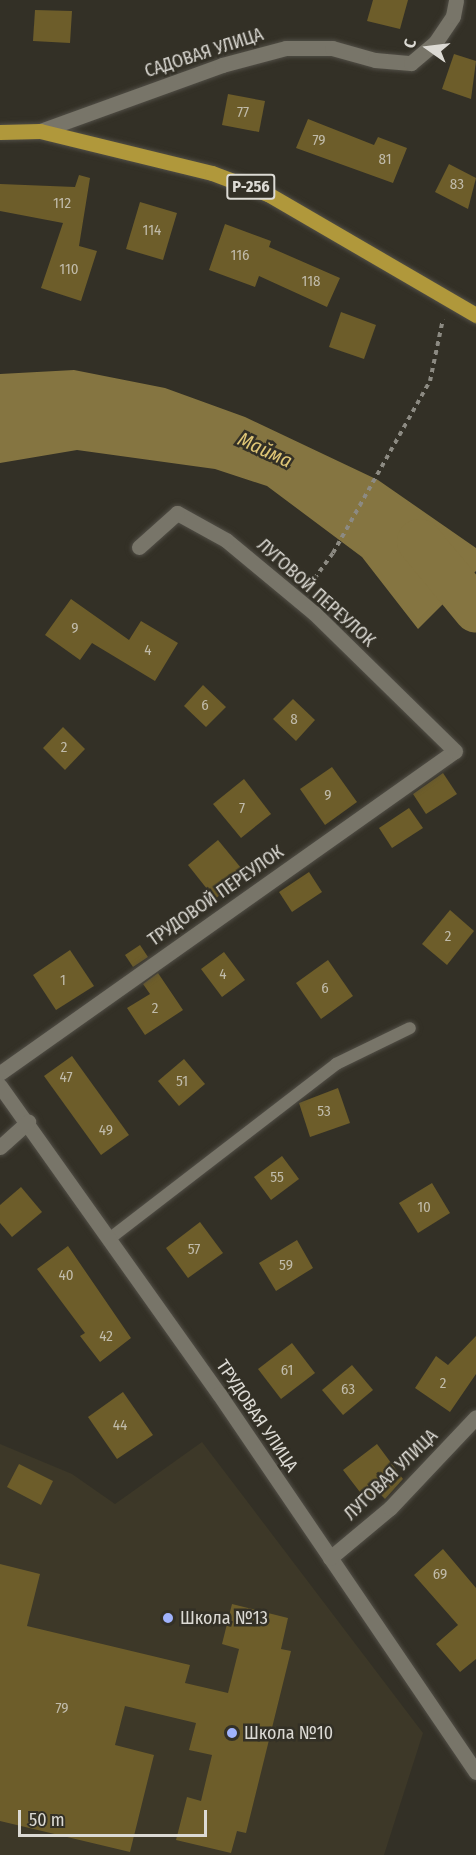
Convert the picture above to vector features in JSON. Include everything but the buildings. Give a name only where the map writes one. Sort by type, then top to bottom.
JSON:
[{"type":"main road","name":"Р-256","points":[[0,132],[40,131],[212,173],[268,194],[448,296],[476,315]]},
{"type":"street","name":"САДОВАЯ УЛИЦА","points":[[40,131],[222,64],[286,48],[332,48],[375,60],[411,63],[435,43],[453,16],[456,0]]},
{"type":"street","name":"ЛУГОВОЙ ПЕРЕУЛОК","points":[[139,547],[177,513],[226,540],[297,601],[455,751]]},
{"type":"street","name":"ТРУДОВОЙ ПЕРЕУЛОК","points":[[0,1073],[455,751]]},
{"type":"street","name":"ТРУДОВАЯ УЛИЦА","points":[[0,1086],[28,1122],[476,1772]]},
{"type":"street","points":[[0,1147],[28,1122]]},
{"type":"street","name":"ЛУГОВАЯ УЛИЦА","points":[[330,1558],[390,1508],[476,1417]]},
{"type":"lane","points":[[109,1239],[336,1064],[410,1028]]},
{"type":"path","points":[[297,601],[333,553],[430,381],[448,296]]},
{"type":"shaded area","name":"Школа №13","points":[[202,1442],[423,1733],[384,1855],[0,1855],[0,1444],[72,1474],[115,1504]]},
{"type":"water","points":[[74,370],[165,388],[245,417],[378,480],[476,548],[476,571],[418,629],[362,557],[267,486],[215,469],[77,450],[0,463],[0,374]]},
{"type":"waterway","name":"Майма","points":[[419,541],[476,610]]},
{"type":"place","name":"Школа №13","points":[[168,1618]]},
{"type":"place","name":"Школа №10","points":[[232,1733]]}]
